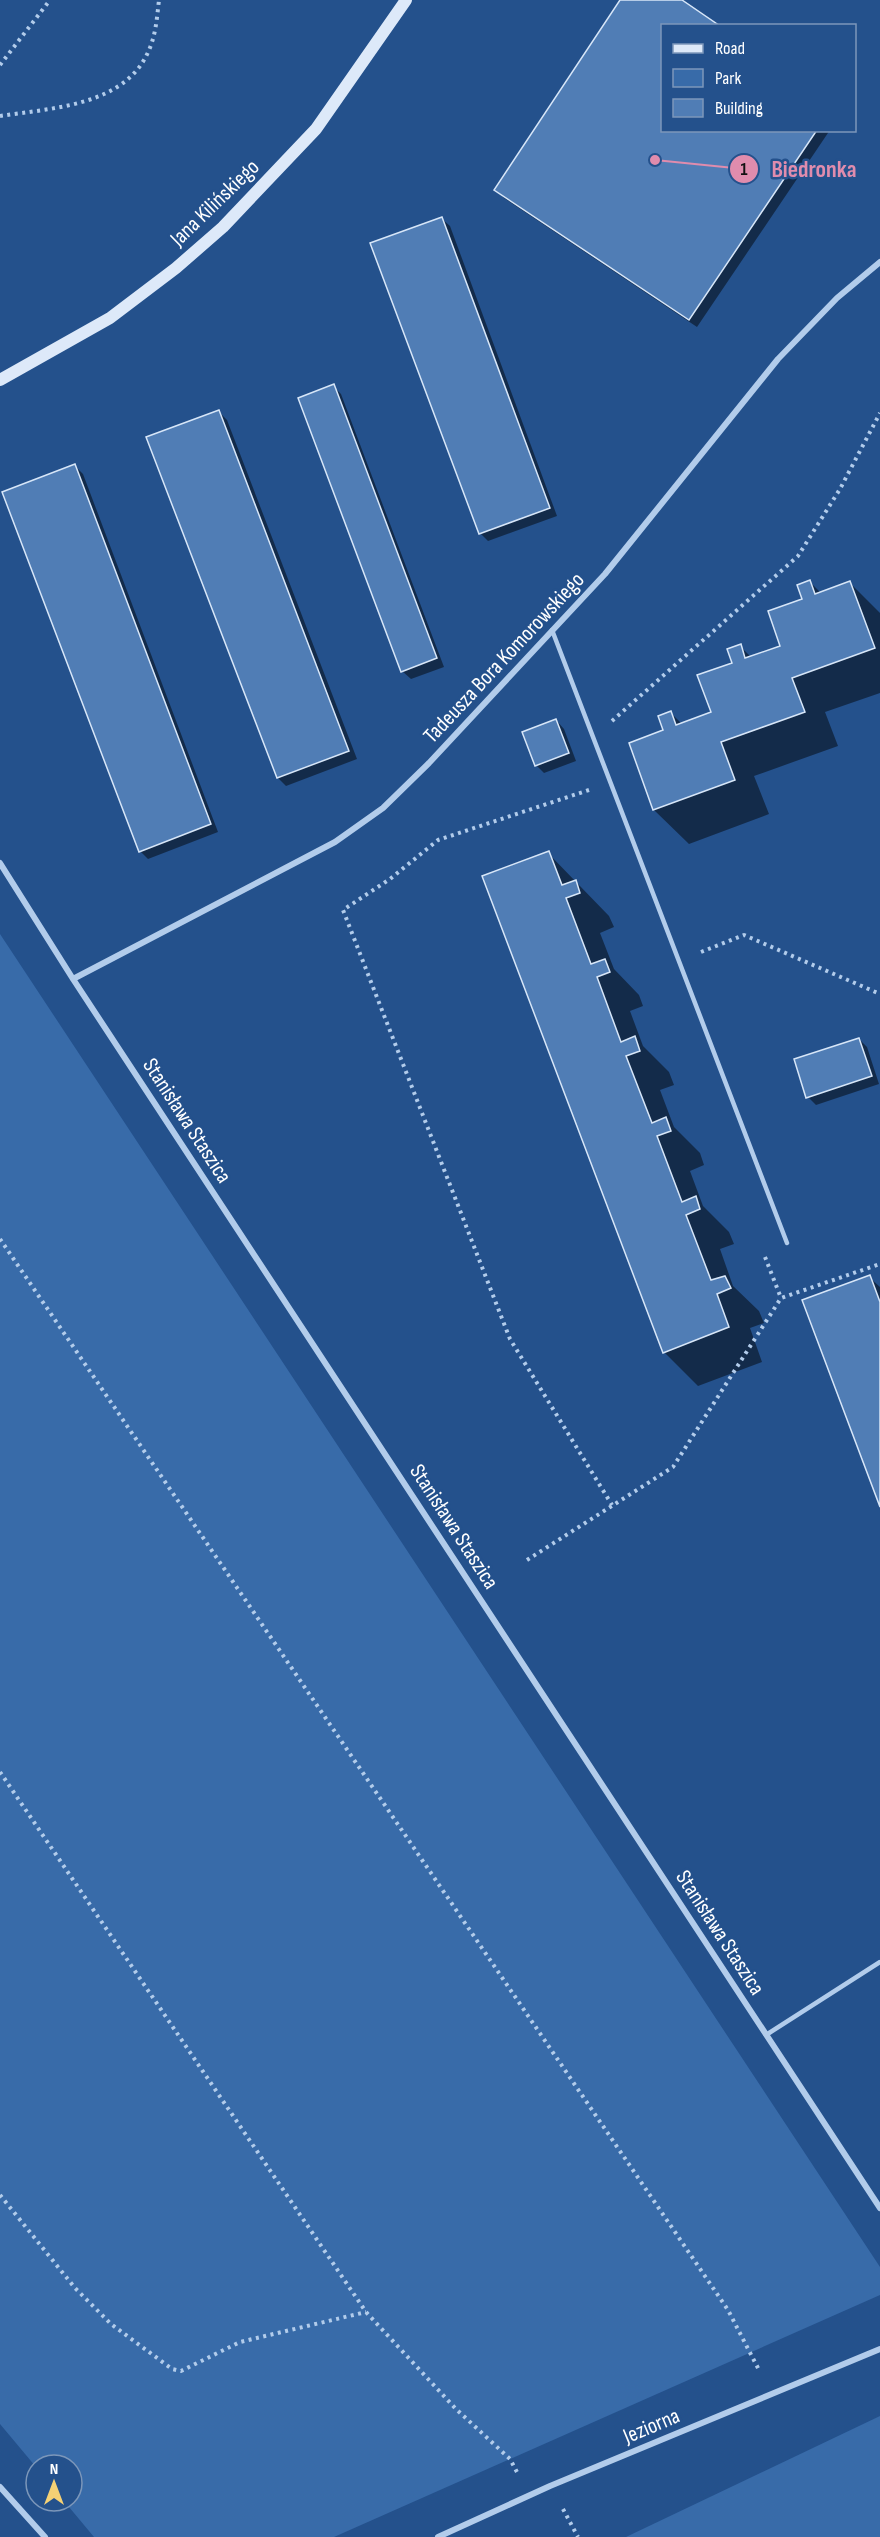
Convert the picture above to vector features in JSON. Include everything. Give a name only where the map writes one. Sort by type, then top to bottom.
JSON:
[{"type":"main road","name":"Jana Kilińskiego","points":[[0,380],[110,318],[176,268],[224,227],[316,129],[406,0]]},
{"type":"street","name":"Tadeusza Bora Komorowskiego","points":[[73,979],[335,842],[383,808],[429,764],[605,574],[778,359],[837,298],[880,262]]},
{"type":"street","name":"Stanisława Staszica","points":[[0,863],[73,979],[880,2208]]},
{"type":"street","name":"Jeziorna","points":[[438,2537],[550,2486],[880,2349]]},
{"type":"street","points":[[0,2487],[45,2537]]},
{"type":"lane","points":[[552,630],[788,1243]]},
{"type":"lane","points":[[766,2035],[880,1962]]},
{"type":"path","points":[[0,65],[50,0]]},
{"type":"path","points":[[0,116],[78,102],[102,95],[123,84],[138,70],[150,50],[159,0]]},
{"type":"path","points":[[591,731],[610,722],[798,556],[840,489],[880,414]]},
{"type":"path","points":[[593,800],[589,790],[438,840],[390,879],[343,910],[510,1339],[612,1505]]},
{"type":"path","points":[[679,961],[744,935],[880,994]]},
{"type":"path","points":[[0,1239],[728,2310],[772,2394]]},
{"type":"path","points":[[765,1256],[781,1298]]},
{"type":"path","points":[[527,1560],[673,1467],[781,1298],[880,1264]]},
{"type":"path","points":[[0,1772],[366,2312],[456,2409],[510,2459],[531,2495]]},
{"type":"path","points":[[0,2195],[75,2288],[111,2324],[172,2369],[181,2371],[240,2342],[366,2312]]},
{"type":"path","points":[[550,2486],[578,2537]]},
{"type":"green space","points":[[0,934],[880,2267],[880,2295],[334,2537],[94,2537],[74,2513],[84,2513],[84,2453],[24,2453],[0,2424]]},
{"type":"green space","points":[[880,2416],[880,2537],[626,2537]]},
{"type":"building","points":[[620,0],[682,0],[717,24],[661,24],[661,132],[816,132],[689,320],[494,190]]},
{"type":"building","points":[[442,217],[550,508],[479,534],[370,243]]},
{"type":"building","points":[[334,384],[437,658],[401,672],[298,398]]},
{"type":"building","points":[[219,410],[349,751],[277,778],[146,437]]},
{"type":"building","points":[[75,464],[211,824],[139,852],[2,492]]},
{"type":"building","points":[[810,580],[815,594],[850,581],[875,648],[792,678],[805,712],[721,742],[735,780],[653,810],[629,743],[663,730],[658,716],[671,711],[676,725],[711,712],[697,675],[732,663],[727,649],[741,644],[745,658],[780,646],[768,611],[802,599],[797,585]]},
{"type":"building","points":[[556,719],[569,753],[535,766],[522,732]]},
{"type":"building","points":[[549,851],[562,885],[576,880],[580,893],[566,898],[591,964],[605,959],[610,972],[597,977],[621,1042],[635,1036],[640,1051],[626,1056],[652,1123],[666,1117],[671,1131],[657,1136],[682,1202],[696,1196],[700,1209],[686,1215],[711,1280],[725,1276],[731,1288],[717,1294],[729,1327],[663,1353],[482,876]]},
{"type":"building","points":[[859,1038],[872,1076],[806,1098],[794,1059]]},
{"type":"building","points":[[870,1275],[880,1302],[880,1507],[802,1300]]},
{"type":"place","name":"Biedronka","points":[[655,160]]}]
